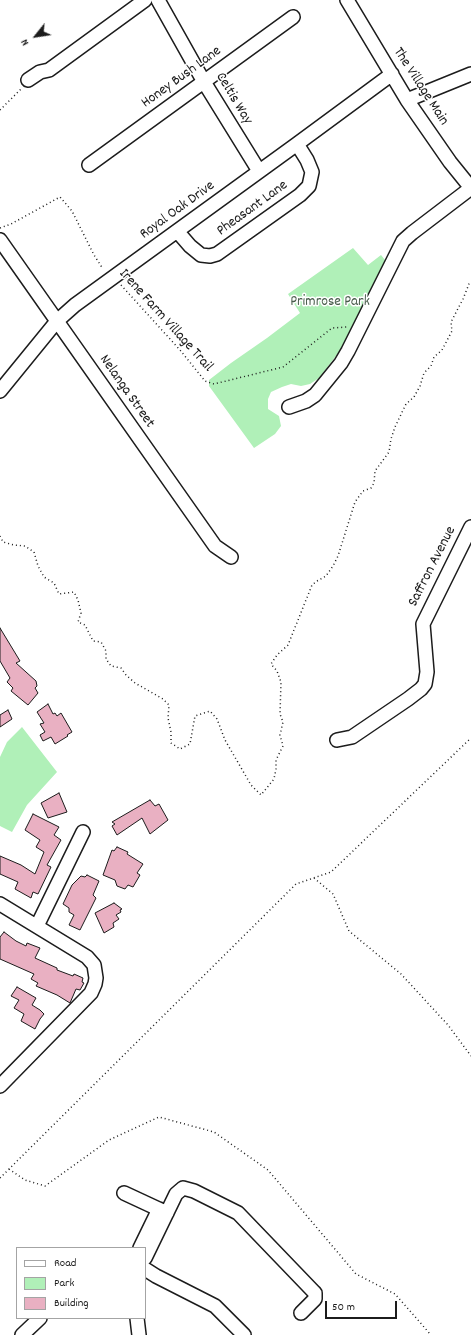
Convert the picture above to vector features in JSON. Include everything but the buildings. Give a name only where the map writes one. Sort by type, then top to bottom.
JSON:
[{"type":"street","points":[[40,72],[41,66],[46,62],[132,0]]},
{"type":"street","points":[[28,80],[40,72],[49,70],[145,0]]},
{"type":"street","name":"Celtis Way","points":[[158,0],[204,82],[259,172]]},
{"type":"street","name":"The Village Main","points":[[347,0],[407,100],[450,162],[471,188]]},
{"type":"street","name":"Honey Bush Lane","points":[[89,165],[293,17]]},
{"type":"street","name":"Royal Oak Drive","points":[[0,391],[57,321],[76,305],[392,74]]},
{"type":"street","points":[[407,100],[471,74]]},
{"type":"street","name":"Pheasant Lane","points":[[178,231],[198,253],[205,256],[217,254],[300,195],[309,186],[312,172],[307,160],[297,144]]},
{"type":"street","points":[[289,407],[306,401],[315,395],[341,363],[403,241],[471,188]]},
{"type":"street","name":"Nelanga Street","points":[[0,240],[215,547],[231,557]]},
{"type":"street","name":"Saffron Avenue","points":[[337,740],[352,737],[408,699],[425,684],[427,672],[423,624],[471,526]]},
{"type":"street","points":[[463,542],[471,552]]},
{"type":"street","points":[[37,926],[83,832]]},
{"type":"street","points":[[0,904],[84,954],[92,963],[96,972],[96,984],[92,991],[0,1086]]},
{"type":"street","points":[[141,1247],[163,1211],[176,1194],[185,1188],[194,1191],[230,1208],[238,1214],[315,1293],[315,1299],[301,1313]]},
{"type":"street","points":[[124,1193],[163,1211]]},
{"type":"street","points":[[146,1255],[163,1211]]},
{"type":"street","points":[[151,1276],[215,1306],[244,1335]]},
{"type":"street","points":[[22,1335],[39,1319]]},
{"type":"street","points":[[137,1319],[139,1335]]},
{"type":"path","points":[[0,110],[19,92],[28,80]]},
{"type":"path","name":"Irene Farm Village Trail","points":[[0,228],[11,224],[60,197],[72,210],[94,255],[104,270],[123,287],[180,350],[204,381],[214,384],[283,367],[332,328],[352,326]]},
{"type":"path","points":[[0,536],[3,542],[25,546],[34,552],[38,566],[44,578],[54,583],[60,594],[74,592],[81,612],[78,622],[85,625],[93,641],[101,642],[106,651],[106,659],[111,666],[121,668],[126,676],[144,689],[163,699],[169,705],[168,718],[171,732],[171,743],[180,749],[190,744],[195,716],[210,711],[218,719],[225,740],[251,785],[261,795],[274,779],[276,760],[283,746],[280,734],[283,722],[280,714],[281,682],[277,671],[271,664],[277,655],[288,645],[312,585],[316,581],[326,576],[333,566],[338,556],[355,502],[363,491],[371,488],[374,483],[375,471],[389,452],[395,427],[406,404],[414,396],[420,386],[424,373],[431,366],[434,357],[442,350],[452,331],[451,322],[469,284],[471,283]]},
{"type":"path","points":[[0,1178],[296,884],[331,872],[471,738]]},
{"type":"path","points":[[314,878],[333,894],[349,931],[401,974],[448,1025],[471,1056]]},
{"type":"green space","name":"Primrose Park","points":[[353,248],[368,265],[381,255],[385,260],[376,285],[339,352],[319,378],[310,384],[301,386],[291,384],[271,392],[268,399],[268,409],[279,416],[281,426],[275,434],[254,448],[209,386],[209,380],[300,313],[288,294]]},
{"type":"green space","points":[[22,727],[57,772],[27,805],[12,832],[0,826],[0,757],[7,742]]}]
